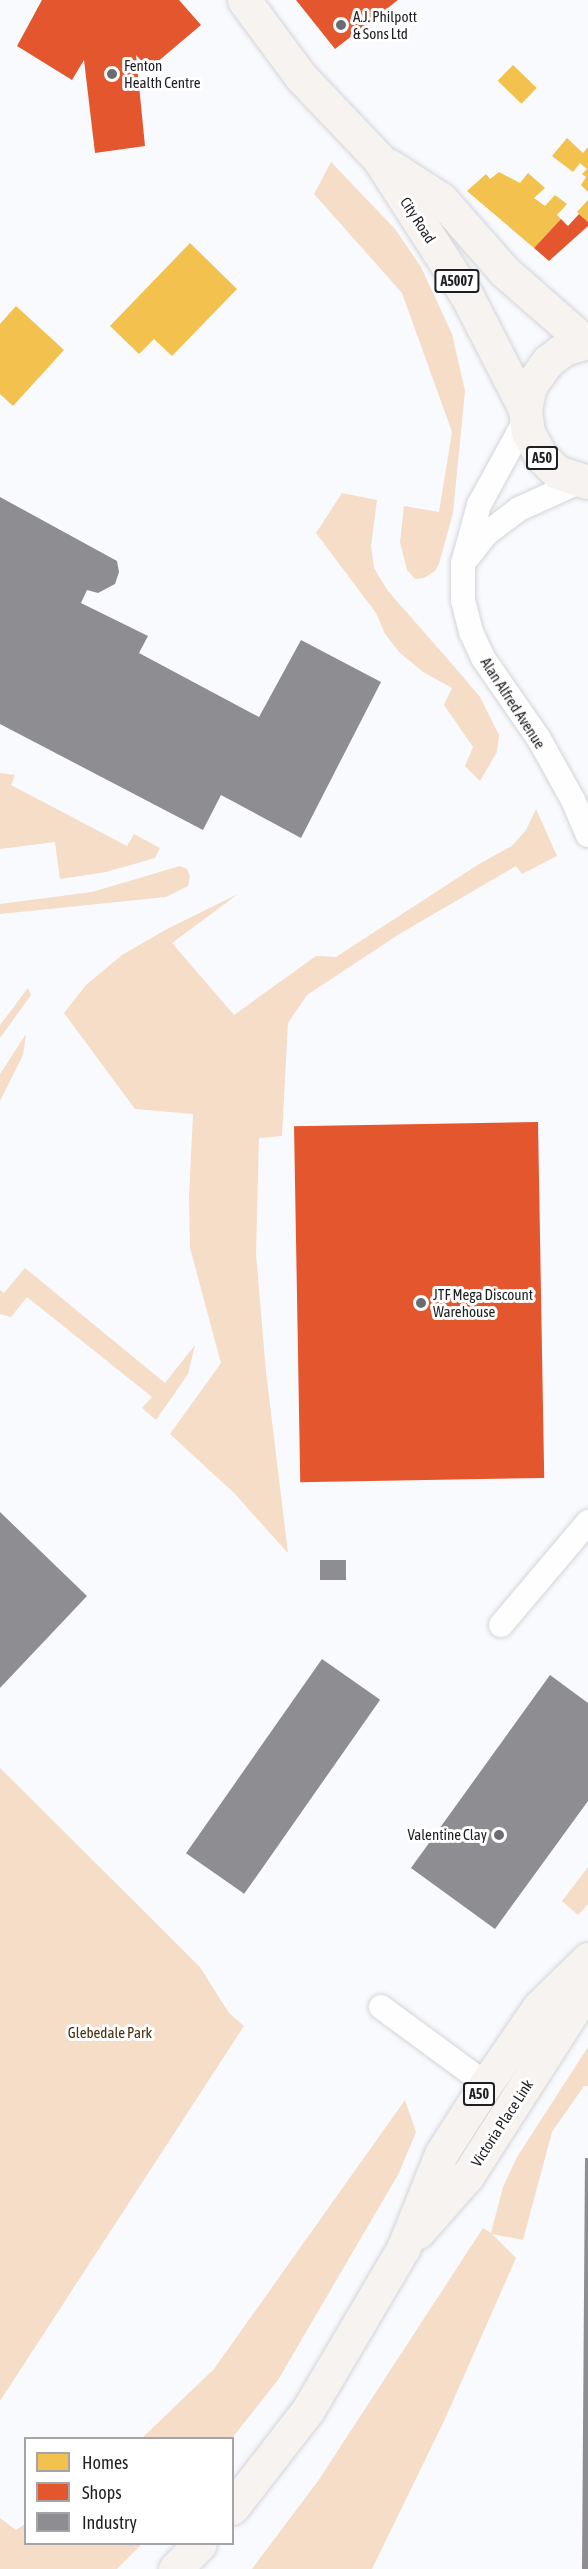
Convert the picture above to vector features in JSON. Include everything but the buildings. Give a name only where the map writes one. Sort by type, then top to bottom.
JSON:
[{"type":"main road","name":"City Road","points":[[244,0],[301,77],[379,159],[467,296],[525,414]]},
{"type":"main road","name":"City Road","points":[[379,159],[441,199],[504,271],[586,342]]},
{"type":"main road","points":[[525,414],[530,386],[543,366],[564,349],[586,342]]},
{"type":"main road","name":"A50","points":[[525,414],[532,443],[540,455],[557,472],[585,482]]},
{"type":"main road","name":"Victoria Place Link","points":[[234,2505],[308,2410],[403,2249],[441,2154],[486,2084],[539,2007],[588,1959]]},
{"type":"main road","name":"Victoria Place Link","points":[[403,2249],[468,2175],[588,1987]]},
{"type":"main road","points":[[175,2569],[199,2545]]},
{"type":"street","name":"Alan Alfred Avenue","points":[[525,414],[479,505],[463,563],[463,600],[471,632],[483,658],[539,739],[573,800],[588,835]]},
{"type":"street","points":[[463,563],[486,534],[519,509],[585,482]]},
{"type":"street","points":[[501,1625],[588,1522]]},
{"type":"street","points":[[381,2007],[486,2084]]},
{"type":"green space","points":[[331,162],[395,229],[421,267],[452,334],[465,391],[453,513],[439,564],[435,571],[424,578],[415,579],[407,570],[400,542],[404,506],[439,512],[452,432],[402,293],[314,194]]},
{"type":"green space","points":[[342,493],[377,500],[371,546],[374,568],[388,591],[480,697],[499,735],[497,752],[480,781],[465,766],[473,747],[444,705],[452,688],[423,672],[399,652],[385,634],[376,613],[316,533]]},
{"type":"green space","points":[[0,773],[15,775],[11,785],[127,846],[134,834],[160,848],[155,858],[106,872],[60,879],[55,842],[0,849]]},
{"type":"green space","points":[[536,809],[557,856],[522,874],[516,866],[401,933],[307,995],[288,1023],[282,1136],[259,1138],[256,1254],[266,1372],[288,1553],[234,1493],[170,1434],[221,1363],[190,1248],[189,1197],[193,1114],[135,1109],[64,1013],[86,985],[122,955],[167,929],[238,894],[172,943],[234,1015],[316,956],[336,957],[479,864],[512,846],[526,830]]},
{"type":"green space","points":[[180,866],[187,869],[190,877],[188,886],[166,897],[0,914],[0,904],[92,892]]},
{"type":"green space","points":[[28,988],[31,995],[0,1038],[0,1025]]},
{"type":"green space","points":[[26,1034],[23,1055],[0,1101],[0,1074]]},
{"type":"green space","points":[[25,1268],[165,1383],[195,1345],[188,1374],[156,1420],[142,1408],[152,1397],[27,1297],[11,1317],[0,1314],[0,1290],[4,1293]]},
{"type":"green space","name":"Glebedale Park","points":[[0,1768],[200,1967],[229,2013],[244,2026],[0,2401]]},
{"type":"green space","points":[[588,1867],[588,1904],[578,1915],[562,1901]]},
{"type":"green space","points":[[588,2047],[588,2086],[584,2086],[552,2132],[523,2240],[492,2234],[516,2258],[445,2419],[372,2569],[252,2569],[318,2481],[483,2228],[491,2233],[503,2187],[517,2157]]},
{"type":"green space","points":[[405,2100],[416,2132],[399,2173],[278,2380],[233,2437],[143,2437],[214,2369]]},
{"type":"green space","points":[[0,2518],[16,2530],[24,2525],[24,2545],[141,2545],[117,2569],[0,2569]]},
{"type":"place","name":"A.J. Philpott & Sons Ltd","points":[[341,25]]},
{"type":"place","name":"Fenton Health Centre","points":[[112,74]]},
{"type":"place","name":"JTF Mega Discount Warehouse","points":[[421,1303]]},
{"type":"place","name":"Valentine Clay","points":[[499,1835]]}]
